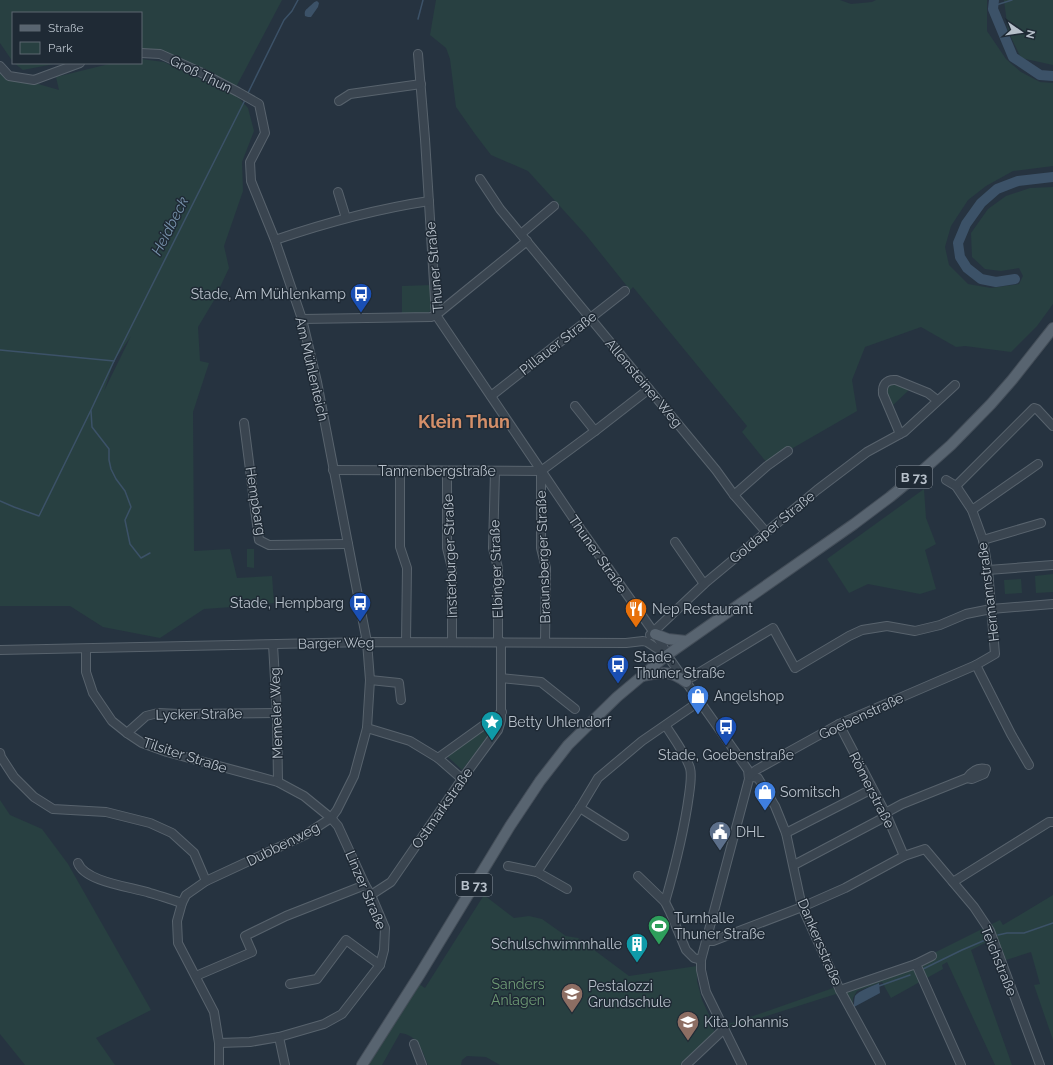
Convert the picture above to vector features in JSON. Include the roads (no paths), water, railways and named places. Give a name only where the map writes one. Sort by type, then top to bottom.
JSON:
[{"type":"main road","name":"B 73","points":[[362,1065],[420,974],[510,826],[540,781],[568,745],[612,702],[667,655],[854,524],[923,470],[991,404],[1053,328]]},
{"type":"main road","points":[[654,633],[668,639],[686,641]]},
{"type":"main road","points":[[641,676],[665,672],[689,680]]},
{"type":"street","name":"Groß Thun","points":[[142,53],[160,54],[200,72],[259,104]]},
{"type":"street","name":"Thuner Straße","points":[[418,54],[436,315],[541,471],[663,646],[667,655],[689,680],[700,702],[748,770],[749,776]]},
{"type":"street","points":[[0,66],[9,76],[34,80],[77,64]]},
{"type":"street","points":[[339,101],[350,94],[421,84]]},
{"type":"street","name":"Am Mühlenteich","points":[[259,104],[265,132],[250,162],[251,181],[275,240],[302,319],[317,382],[367,642]]},
{"type":"street","name":"Allensteiner Weg","points":[[480,179],[500,209],[766,532]]},
{"type":"street","points":[[338,192],[346,218]]},
{"type":"street","points":[[275,240],[312,227],[346,218],[401,205],[429,201]]},
{"type":"street","points":[[302,319],[431,318],[524,237],[554,206]]},
{"type":"street","name":"Pillauer Straße","points":[[491,396],[625,290]]},
{"type":"street","points":[[900,434],[883,394],[882,389],[884,384],[888,381],[896,380],[928,394],[937,400]]},
{"type":"street","name":"Goldaper Straße","points":[[643,641],[654,633],[704,584],[817,490],[867,452],[904,432],[955,385]]},
{"type":"street","points":[[541,471],[596,431],[649,389]]},
{"type":"street","points":[[575,406],[596,431]]},
{"type":"street","points":[[956,486],[1034,408],[1037,409],[1053,426]]},
{"type":"street","name":"Hempbarg","points":[[244,423],[259,540],[269,545],[348,544]]},
{"type":"street","points":[[734,495],[767,466],[788,451]]},
{"type":"street","points":[[972,510],[1038,464]]},
{"type":"street","name":"Tannenbergstraße","points":[[334,470],[541,471]]},
{"type":"street","points":[[400,470],[400,548],[407,568],[406,642]]},
{"type":"street","name":"Insterburger Straße","points":[[447,471],[447,548],[452,568],[452,642]]},
{"type":"street","name":"Elbinger Straße","points":[[495,471],[492,548],[498,568],[498,639],[501,642]]},
{"type":"street","name":"Braunsberger Straße","points":[[541,471],[541,548],[546,568],[545,642]]},
{"type":"street","name":"Hermannstraße","points":[[946,480],[956,486],[972,510],[983,540],[988,570],[995,654],[976,665]]},
{"type":"street","points":[[983,540],[1041,523]]},
{"type":"street","points":[[675,542],[704,584]]},
{"type":"street","points":[[988,570],[1053,565]]},
{"type":"street","points":[[689,680],[773,628],[795,668],[862,630],[888,626],[915,631],[940,625],[966,614],[1053,604]]},
{"type":"street","points":[[643,641],[649,642],[667,655]]},
{"type":"street","name":"Barger Weg","points":[[0,650],[367,642],[626,643],[643,641]]},
{"type":"street","name":"Dubbenweg","points":[[219,1065],[219,1043],[214,1012],[178,942],[177,921],[182,903],[186,895],[206,881],[305,835],[331,818],[337,810],[354,776],[367,728],[370,680],[367,642]]},
{"type":"street","name":"Ostmarkstraße","points":[[371,895],[391,882],[462,778],[498,730],[502,712],[501,642]]},
{"type":"street","name":"Memeler Weg","points":[[273,645],[277,713],[278,782]]},
{"type":"street","name":"Tilsiter Straße","points":[[86,649],[86,672],[93,693],[112,721],[127,733],[142,743],[167,752],[278,782],[304,796],[331,818]]},
{"type":"street","points":[[976,665],[1011,734],[1029,765]]},
{"type":"street","name":"Goebenstraße","points":[[749,776],[756,770],[839,724],[976,665]]},
{"type":"street","points":[[501,678],[541,682],[575,709]]},
{"type":"street","points":[[370,680],[399,683],[401,700]]},
{"type":"street","points":[[537,872],[580,808],[598,778],[642,741],[700,702]]},
{"type":"street","name":"Lycker Straße","points":[[127,733],[146,716],[158,712],[179,714],[277,713]]},
{"type":"street","name":"Ostmarkstraße","points":[[438,758],[502,712]]},
{"type":"street","name":"Römerstraße","points":[[839,724],[886,814],[904,856]]},
{"type":"street","points":[[665,902],[679,852],[686,816],[691,769],[666,726]]},
{"type":"street","points":[[367,728],[410,741],[438,758],[462,778]]},
{"type":"street","points":[[0,753],[14,777],[34,797],[53,809],[106,812],[150,823],[172,833],[194,853],[206,881]]},
{"type":"street","points":[[742,1065],[706,992],[701,970],[701,960],[749,776]]},
{"type":"street","name":"Dankersstraße","points":[[749,776],[758,778],[775,806],[786,833],[802,907],[840,990],[881,1065]]},
{"type":"street","points":[[794,865],[883,818],[889,811],[911,800],[968,778]]},
{"type":"street","points":[[786,833],[872,789]]},
{"type":"street","points":[[580,808],[624,836]]},
{"type":"street","name":"Linzer Straße","points":[[331,818],[338,826],[385,928],[384,950],[380,965]]},
{"type":"street","points":[[953,882],[1049,822],[1053,822]]},
{"type":"street","name":"Teichstraße","points":[[904,856],[925,849],[974,907],[990,931],[1040,1065]]},
{"type":"street","points":[[706,941],[713,941],[802,907],[845,888],[904,856]]},
{"type":"street","points":[[78,863],[87,874],[104,882],[149,892],[182,903]]},
{"type":"street","points":[[508,866],[537,872],[567,889]]},
{"type":"street","points":[[638,876],[665,902],[686,950],[694,958],[701,960]]},
{"type":"street","points":[[196,976],[252,952],[245,936],[286,916],[365,885]]},
{"type":"street","points":[[219,1043],[250,1042],[279,1037],[324,1024],[342,1014],[380,965],[346,940],[317,979],[290,984]]},
{"type":"street","points":[[840,990],[916,964],[932,956]]},
{"type":"street","points":[[916,964],[961,1065]]},
{"type":"street","points":[[686,1065],[724,1029]]},
{"type":"street","points":[[279,1037],[286,1065]]},
{"type":"street","points":[[414,1044],[422,1065]]},
{"type":"water","points":[[317,1],[319,3],[318,7],[311,17],[305,16],[306,10]]},
{"type":"water","points":[[879,983],[880,993],[854,1007],[855,996],[857,994],[862,990]]},
{"type":"waterway","name":"Heidbeck","points":[[247,95],[284,20],[292,11],[298,0]]},
{"type":"waterway","points":[[418,19],[423,0]]},
{"type":"waterway","points":[[994,0],[993,9],[1013,57],[1040,75],[1053,76]]},
{"type":"waterway","points":[[993,6],[1012,0]]},
{"type":"waterway","name":"Heidbeck","points":[[0,350],[114,361],[245,100]]},
{"type":"waterway","points":[[1015,279],[996,282],[981,279],[967,268],[960,257],[958,243],[966,224],[981,203],[997,189],[1018,181],[1053,177]]},
{"type":"waterway","points":[[0,501],[39,516],[114,361]]},
{"type":"waterway","points":[[91,411],[92,427],[109,449],[111,469],[125,491],[131,507],[125,520],[130,544],[141,558],[150,553]]},
{"type":"waterway","points":[[998,935],[1007,933],[1024,933],[1053,923]]},
{"type":"waterway","points":[[923,969],[990,938]]},
{"type":"waterway","points":[[879,986],[910,975]]},
{"type":"place","name":"Stade, Am Mühlenkamp","points":[[361,314]]},
{"type":"place","name":"Stade, Hempbarg","points":[[360,622]]},
{"type":"place","name":"Nep Restaurant","points":[[636,628]]},
{"type":"place","name":"Stade, Thuner Straße","points":[[618,684]]},
{"type":"place","name":"Angelshop","points":[[698,716]]},
{"type":"place","name":"Betty Uhlendorf","points":[[492,742]]},
{"type":"place","name":"Stade, Goebenstraße","points":[[726,746]]},
{"type":"place","name":"Somitsch","points":[[765,812]]},
{"type":"place","name":"DHL","points":[[720,852]]},
{"type":"place","name":"Turnhalle Thuner Straße","points":[[659,946]]},
{"type":"place","name":"Schulschwimmhalle","points":[[637,964]]},
{"type":"place","name":"Pestalozzi Grundschule","points":[[572,1014]]},
{"type":"place","name":"Kita Johannis","points":[[688,1042]]},
{"type":"district","name":"Klein Thun","points":[[464,421]]},
{"type":"park label","name":"Sanders Anlagen","points":[[518,992]]}]
